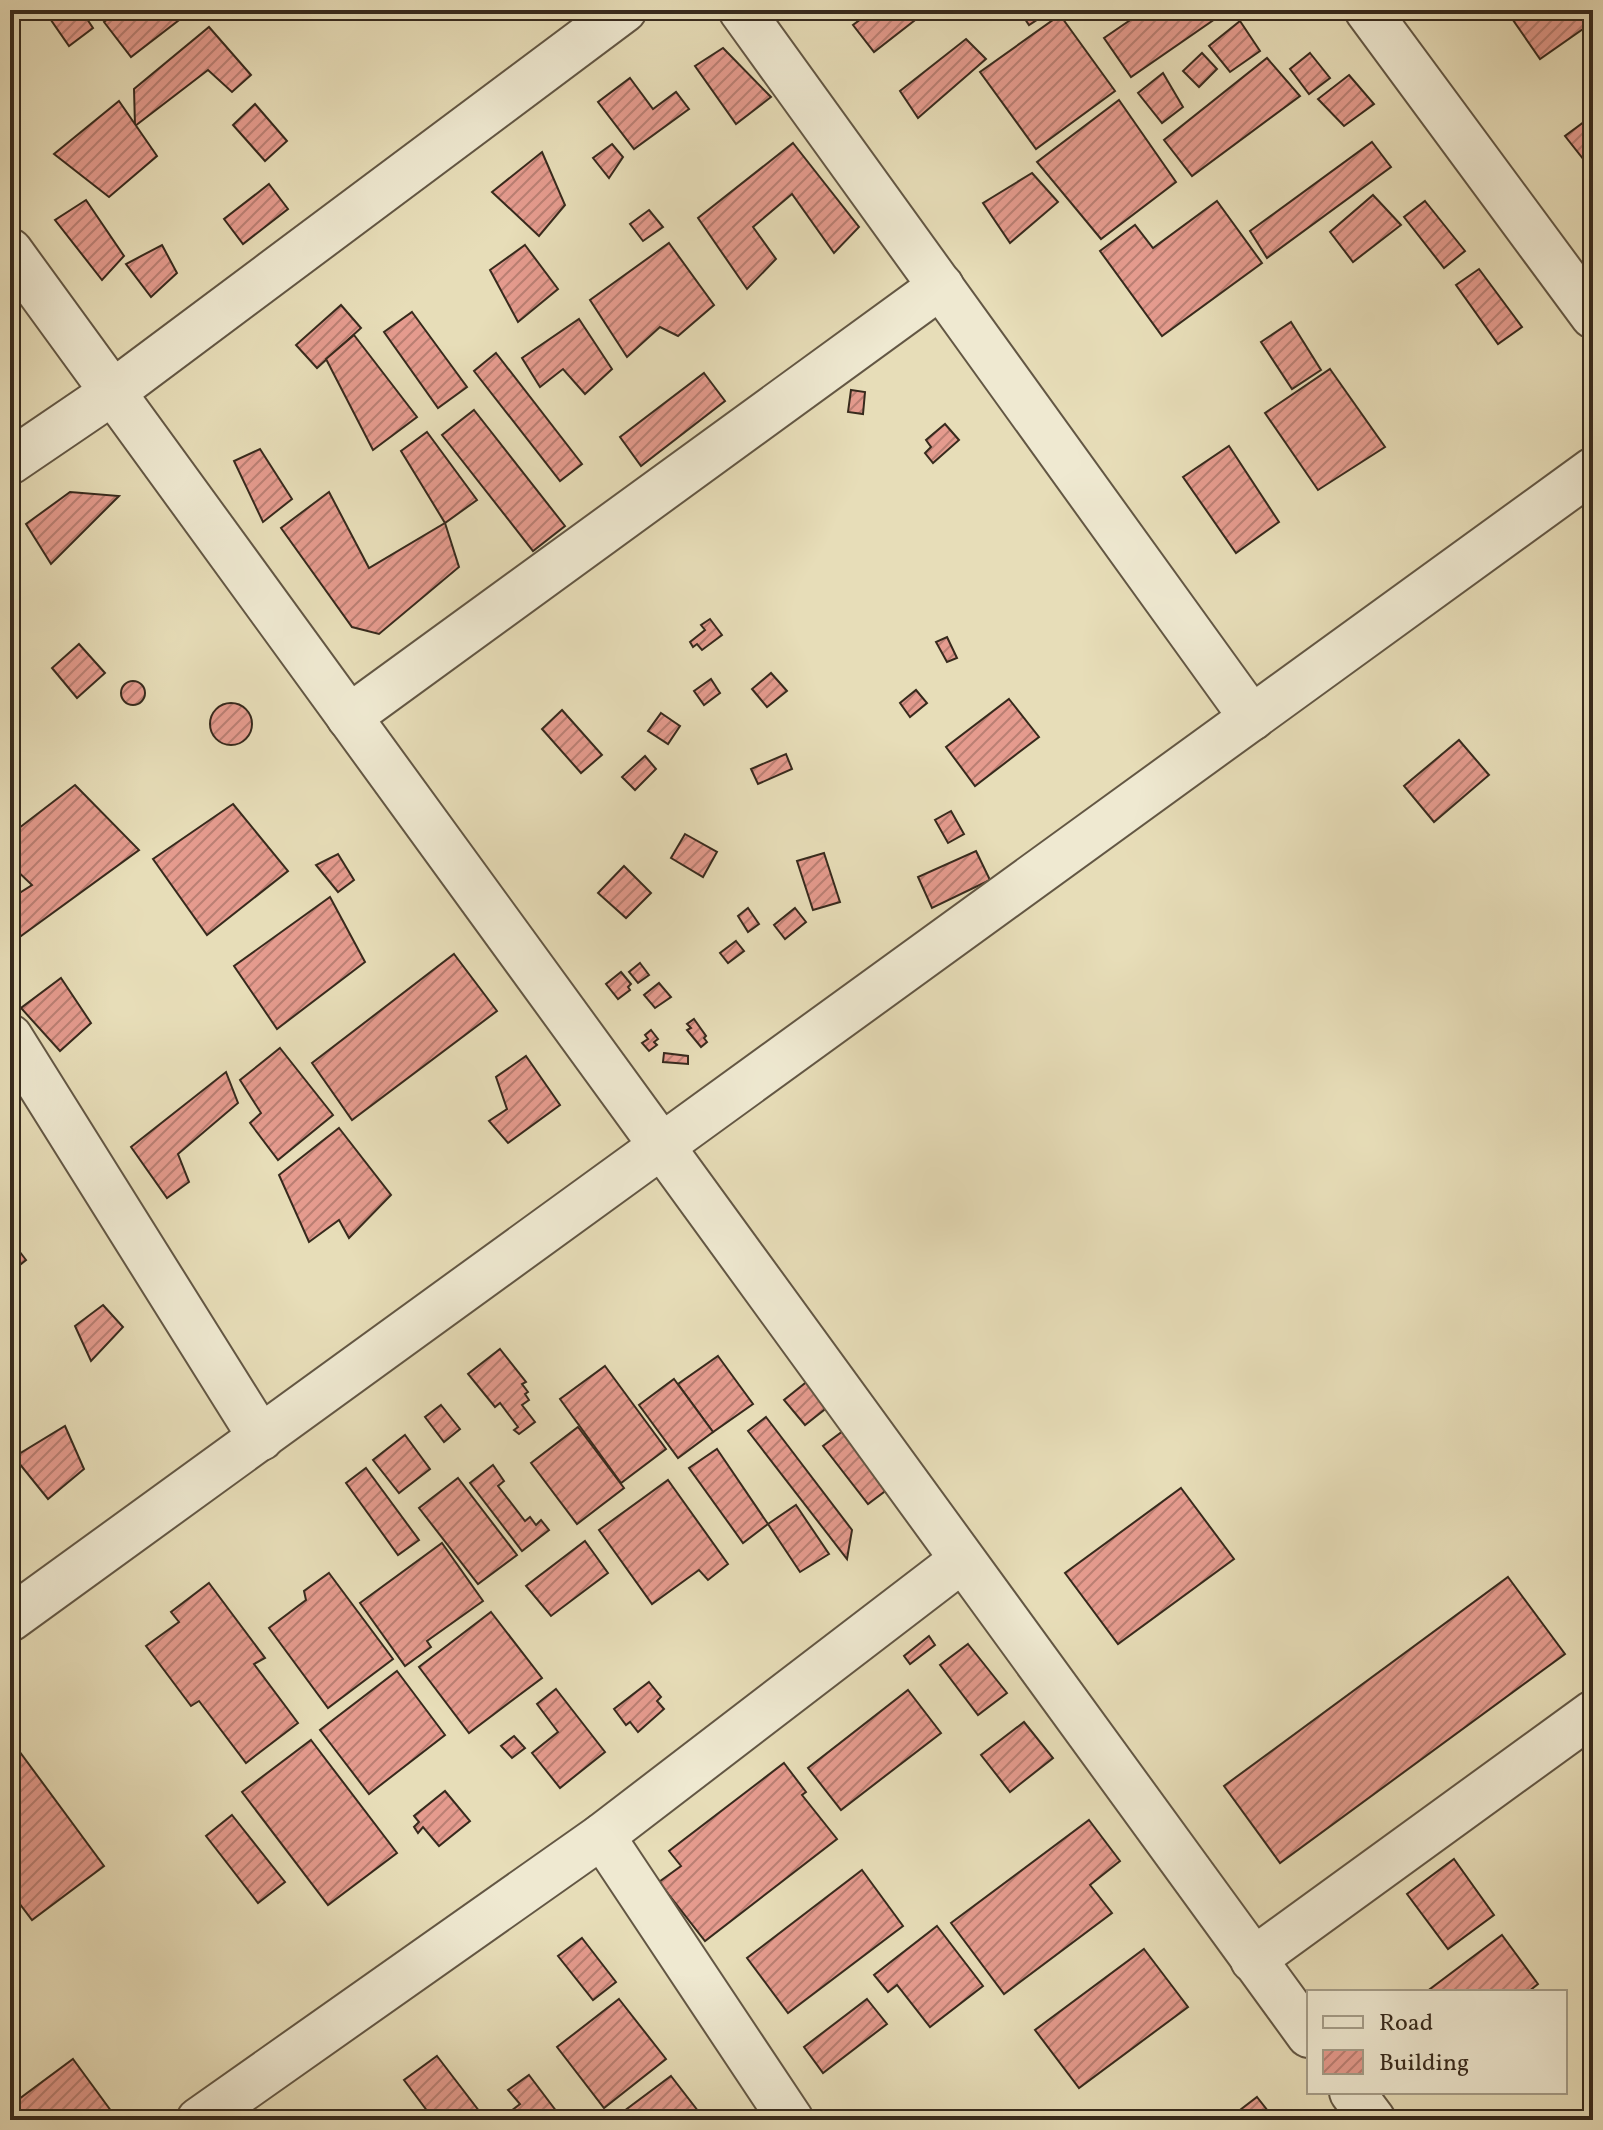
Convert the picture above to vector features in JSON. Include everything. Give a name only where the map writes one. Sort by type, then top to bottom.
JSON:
[{"type":"street","points":[[10,462],[113,392],[624,10]]},
{"type":"street","points":[[741,10],[1252,718]]},
{"type":"street","points":[[1367,10],[1593,316]]},
{"type":"street","points":[[10,251],[1307,2032]]},
{"type":"street","points":[[349,717],[941,286]]},
{"type":"street","points":[[10,1619],[1593,470]]},
{"type":"street","points":[[10,1037],[261,1438]]},
{"type":"street","points":[[199,2120],[602,1836],[962,1560]]},
{"type":"street","points":[[1253,1960],[1593,1713]]},
{"type":"street","points":[[602,1836],[791,2120]]},
{"type":"street","points":[[1354,2094],[1373,2120]]},
{"type":"building","points":[[44,10],[81,10],[93,28],[69,46]]},
{"type":"building","points":[[119,10],[134,10],[136,13],[139,10],[178,10],[183,17],[131,57],[104,22]]},
{"type":"building","points":[[873,10],[928,10],[874,52],[853,25]]},
{"type":"building","points":[[1019,10],[1052,10],[1029,25]]},
{"type":"building","points":[[1145,10],[1228,10],[1131,77],[1104,38]]},
{"type":"building","points":[[1506,10],[1593,10],[1593,22],[1540,59]]},
{"type":"building","points":[[1060,15],[1115,91],[1036,149],[980,72]]},
{"type":"building","points":[[1240,21],[1260,51],[1230,72],[1209,46]]},
{"type":"building","points":[[209,27],[251,75],[232,92],[208,70],[135,126],[134,89]]},
{"type":"building","points":[[966,39],[986,59],[918,118],[900,91]]},
{"type":"building","points":[[723,48],[771,97],[736,124],[695,66]]},
{"type":"building","points":[[1202,53],[1217,69],[1199,87],[1183,71]]},
{"type":"building","points":[[1310,53],[1330,78],[1309,94],[1290,69]]},
{"type":"building","points":[[1267,58],[1300,96],[1192,176],[1164,140]]},
{"type":"building","points":[[1163,73],[1183,107],[1162,123],[1138,93]]},
{"type":"building","points":[[1349,75],[1374,104],[1344,126],[1318,99]]},
{"type":"building","points":[[630,78],[653,109],[676,92],[689,109],[634,149],[598,102]]},
{"type":"building","points":[[1119,100],[1176,182],[1101,239],[1037,162]]},
{"type":"building","points":[[119,101],[157,156],[109,197],[54,154]]},
{"type":"building","points":[[255,104],[287,141],[265,161],[233,125]]},
{"type":"building","points":[[1588,119],[1593,126],[1593,152],[1584,160],[1565,136]]},
{"type":"building","points":[[1372,142],[1391,167],[1267,258],[1250,231]]},
{"type":"building","points":[[793,143],[859,227],[834,253],[792,194],[753,227],[776,259],[747,289],[698,218]]},
{"type":"building","points":[[612,144],[623,157],[609,178],[593,158]]},
{"type":"building","points":[[542,152],[565,205],[539,236],[492,192]]},
{"type":"building","points":[[1032,173],[1058,202],[1010,243],[983,203]]},
{"type":"building","points":[[269,184],[288,209],[243,244],[224,219]]},
{"type":"building","points":[[1373,195],[1401,225],[1353,262],[1330,232]]},
{"type":"building","points":[[86,200],[124,256],[102,280],[55,220]]},
{"type":"building","points":[[1217,201],[1262,263],[1162,336],[1100,251],[1135,225],[1153,248]]},
{"type":"building","points":[[1425,201],[1465,251],[1444,268],[1404,217]]},
{"type":"building","points":[[649,210],[663,227],[643,241],[630,224]]},
{"type":"building","points":[[669,243],[714,305],[678,336],[660,327],[627,357],[590,300]]},
{"type":"building","points":[[162,245],[177,273],[151,297],[126,264]]},
{"type":"building","points":[[525,245],[558,289],[518,322],[490,270]]},
{"type":"building","points":[[1479,269],[1522,327],[1498,344],[1456,285]]},
{"type":"building","points":[[341,305],[361,328],[317,368],[296,345]]},
{"type":"building","points":[[412,312],[467,387],[438,408],[384,332]]},
{"type":"building","points":[[579,319],[612,369],[585,394],[563,369],[540,387],[522,358]]},
{"type":"building","points":[[1291,322],[1321,370],[1292,389],[1261,342]]},
{"type":"building","points":[[354,335],[417,417],[373,450],[326,359]]},
{"type":"building","points":[[496,353],[582,464],[560,481],[474,371]]},
{"type":"building","points":[[1330,369],[1385,447],[1318,490],[1265,413]]},
{"type":"building","points":[[704,373],[725,401],[641,466],[620,437]]},
{"type":"building","points":[[851,390],[865,392],[863,414],[848,412]]},
{"type":"building","points":[[474,410],[565,526],[533,551],[442,435]]},
{"type":"building","points":[[945,424],[959,440],[933,463],[925,453],[931,447],[926,440]]},
{"type":"building","points":[[427,432],[477,500],[445,523],[401,451]]},
{"type":"building","points":[[1229,446],[1279,522],[1236,553],[1183,477]]},
{"type":"building","points":[[260,449],[292,499],[263,522],[234,461]]},
{"type":"building","points":[[70,492],[119,496],[51,564],[26,524]]},
{"type":"building","points":[[329,492],[369,568],[445,523],[459,567],[379,634],[352,627],[281,528]]},
{"type":"building","points":[[710,619],[722,635],[702,650],[697,644],[693,647],[690,642],[705,630],[701,625]]},
{"type":"building","points":[[947,637],[957,658],[947,662],[936,642]]},
{"type":"building","points":[[79,644],[105,673],[77,698],[52,668]]},
{"type":"building","points":[[771,673],[787,691],[767,707],[752,689]]},
{"type":"building","points":[[711,679],[720,693],[704,705],[694,691]]},
{"type":"building","points":[[133,681],[142,684],[145,693],[142,702],[133,705],[124,702],[121,693],[124,684]]},
{"type":"building","points":[[916,690],[927,703],[910,717],[900,703]]},
{"type":"building","points":[[1009,699],[1039,737],[975,786],[946,747]]},
{"type":"building","points":[[231,703],[246,709],[252,724],[246,739],[231,745],[216,739],[210,724],[216,709]]},
{"type":"building","points":[[562,710],[602,755],[581,773],[542,729]]},
{"type":"building","points":[[661,713],[680,726],[668,744],[648,731]]},
{"type":"building","points":[[1459,740],[1489,775],[1434,822],[1404,786]]},
{"type":"building","points":[[786,754],[792,769],[758,784],[751,769]]},
{"type":"building","points":[[645,756],[656,769],[635,790],[622,777]]},
{"type":"building","points":[[75,785],[139,850],[10,944],[10,899],[32,885],[10,864],[10,835]]},
{"type":"building","points":[[233,804],[288,871],[207,935],[153,859]]},
{"type":"building","points":[[951,811],[964,834],[948,843],[935,820]]},
{"type":"building","points":[[685,834],[717,852],[703,877],[671,858]]},
{"type":"building","points":[[976,851],[990,880],[932,908],[918,877]]},
{"type":"building","points":[[824,853],[840,902],[813,910],[797,861]]},
{"type":"building","points":[[338,854],[354,880],[338,892],[316,865]]},
{"type":"building","points":[[624,866],[651,893],[626,918],[598,893]]},
{"type":"building","points":[[330,897],[365,962],[277,1029],[234,966]]},
{"type":"building","points":[[748,908],[759,924],[748,932],[738,916]]},
{"type":"building","points":[[795,908],[806,922],[785,939],[774,925]]},
{"type":"building","points":[[736,941],[744,951],[728,963],[720,953]]},
{"type":"building","points":[[454,954],[497,1011],[352,1120],[312,1063]]},
{"type":"building","points":[[640,963],[649,975],[638,983],[629,972]]},
{"type":"building","points":[[621,972],[631,984],[628,987],[630,990],[618,999],[606,984]]},
{"type":"building","points":[[61,978],[91,1023],[60,1051],[21,1008]]},
{"type":"building","points":[[659,983],[671,997],[655,1008],[644,995]]},
{"type":"building","points":[[694,1019],[706,1036],[707,1042],[701,1047],[687,1030],[691,1028],[687,1024]]},
{"type":"building","points":[[651,1030],[658,1039],[654,1042],[657,1045],[649,1051],[642,1043],[648,1039],[645,1035]]},
{"type":"building","points":[[280,1048],[333,1115],[278,1160],[250,1123],[261,1113],[240,1080]]},
{"type":"building","points":[[664,1053],[688,1056],[688,1064],[663,1062]]},
{"type":"building","points":[[526,1056],[560,1105],[508,1143],[489,1121],[507,1109],[496,1077]]},
{"type":"building","points":[[226,1072],[238,1103],[178,1154],[189,1182],[167,1198],[131,1147]]},
{"type":"building","points":[[339,1128],[391,1195],[349,1238],[339,1220],[309,1242],[279,1175]]},
{"type":"building","points":[[10,1239],[26,1260],[10,1273]]},
{"type":"building","points":[[103,1305],[123,1327],[91,1361],[75,1326]]},
{"type":"building","points":[[500,1349],[526,1382],[522,1384],[529,1400],[522,1405],[535,1422],[519,1434],[514,1430],[518,1427],[500,1403],[495,1407],[468,1374]]},
{"type":"building","points":[[718,1356],[753,1404],[713,1432],[678,1384]]},
{"type":"building","points":[[605,1366],[666,1449],[621,1483],[560,1399]]},
{"type":"building","points":[[674,1379],[713,1432],[678,1458],[639,1405]]},
{"type":"building","points":[[809,1380],[829,1406],[805,1425],[784,1400]]},
{"type":"building","points":[[441,1405],[460,1429],[444,1442],[425,1417]]},
{"type":"building","points":[[766,1417],[852,1530],[847,1559],[748,1431]]},
{"type":"building","points":[[65,1426],[84,1469],[48,1499],[14,1457]]},
{"type":"building","points":[[578,1427],[624,1488],[577,1524],[531,1463]]},
{"type":"building","points":[[847,1428],[892,1486],[868,1504],[823,1446]]},
{"type":"building","points":[[405,1435],[430,1469],[399,1493],[373,1460]]},
{"type":"building","points":[[717,1449],[768,1524],[743,1543],[689,1468]]},
{"type":"building","points":[[493,1465],[504,1481],[498,1486],[525,1521],[530,1517],[536,1525],[541,1520],[549,1530],[522,1551],[470,1483]]},
{"type":"building","points":[[366,1468],[419,1540],[398,1555],[346,1483]]},
{"type":"building","points":[[458,1478],[517,1555],[478,1584],[419,1508]]},
{"type":"building","points":[[668,1480],[728,1564],[708,1580],[699,1570],[652,1604],[599,1530]]},
{"type":"building","points":[[1181,1488],[1234,1559],[1118,1644],[1065,1573]]},
{"type":"building","points":[[796,1505],[829,1554],[800,1572],[768,1524]]},
{"type":"building","points":[[585,1541],[608,1573],[551,1616],[526,1586]]},
{"type":"building","points":[[442,1543],[483,1601],[427,1641],[431,1647],[405,1666],[360,1603]]},
{"type":"building","points":[[329,1573],[393,1659],[328,1708],[269,1628],[306,1600],[304,1591]]},
{"type":"building","points":[[1508,1577],[1565,1654],[1280,1863],[1224,1786]]},
{"type":"building","points":[[209,1583],[265,1658],[254,1664],[298,1723],[246,1763],[199,1701],[191,1706],[146,1646],[179,1622],[171,1612]]},
{"type":"building","points":[[491,1612],[542,1678],[469,1733],[419,1667]]},
{"type":"building","points":[[929,1636],[935,1645],[910,1664],[904,1656]]},
{"type":"building","points":[[968,1644],[1007,1693],[978,1715],[940,1665]]},
{"type":"building","points":[[397,1671],[445,1735],[369,1794],[320,1730]]},
{"type":"building","points":[[649,1682],[661,1697],[657,1701],[664,1709],[638,1732],[630,1722],[626,1725],[614,1709]]},
{"type":"building","points":[[556,1689],[605,1752],[560,1788],[532,1753],[558,1732],[537,1704]]},
{"type":"building","points":[[908,1690],[941,1733],[841,1810],[808,1768]]},
{"type":"building","points":[[1024,1722],[1053,1758],[1010,1792],[981,1755]]},
{"type":"building","points":[[514,1736],[525,1748],[512,1758],[501,1746]]},
{"type":"building","points":[[11,1740],[104,1866],[32,1920],[10,1891]]},
{"type":"building","points":[[311,1740],[397,1853],[328,1905],[242,1792]]},
{"type":"building","points":[[784,1763],[806,1792],[802,1795],[837,1839],[705,1941],[659,1882],[681,1866],[669,1851]]},
{"type":"building","points":[[445,1791],[470,1821],[439,1846],[423,1827],[418,1833],[414,1827],[419,1822],[414,1816]]},
{"type":"building","points":[[232,1815],[285,1882],[258,1903],[206,1836]]},
{"type":"building","points":[[1089,1820],[1120,1861],[1090,1885],[1112,1913],[1004,1994],[951,1923]]},
{"type":"building","points":[[1454,1859],[1494,1915],[1448,1949],[1407,1894]]},
{"type":"building","points":[[862,1870],[903,1926],[788,2013],[747,1958]]},
{"type":"building","points":[[937,1926],[983,1986],[930,2027],[897,1985],[888,1992],[874,1975]]},
{"type":"building","points":[[1502,1935],[1538,1984],[1530,1990],[1429,1990]]},
{"type":"building","points":[[582,1938],[616,1982],[593,2000],[558,1956]]},
{"type":"building","points":[[1144,1949],[1188,2007],[1079,2088],[1035,2030]]},
{"type":"building","points":[[619,1999],[666,2059],[604,2108],[557,2047]]},
{"type":"building","points":[[867,1999],[887,2024],[823,2073],[804,2047]]},
{"type":"building","points":[[437,2056],[486,2120],[434,2120],[404,2080]]},
{"type":"building","points":[[73,2059],[117,2119],[23,2120],[11,2105]]},
{"type":"building","points":[[529,2075],[563,2120],[499,2120],[520,2104],[508,2090]]},
{"type":"building","points":[[671,2076],[705,2120],[612,2120]]},
{"type":"building","points":[[1257,2097],[1275,2120],[1227,2120]]}]
